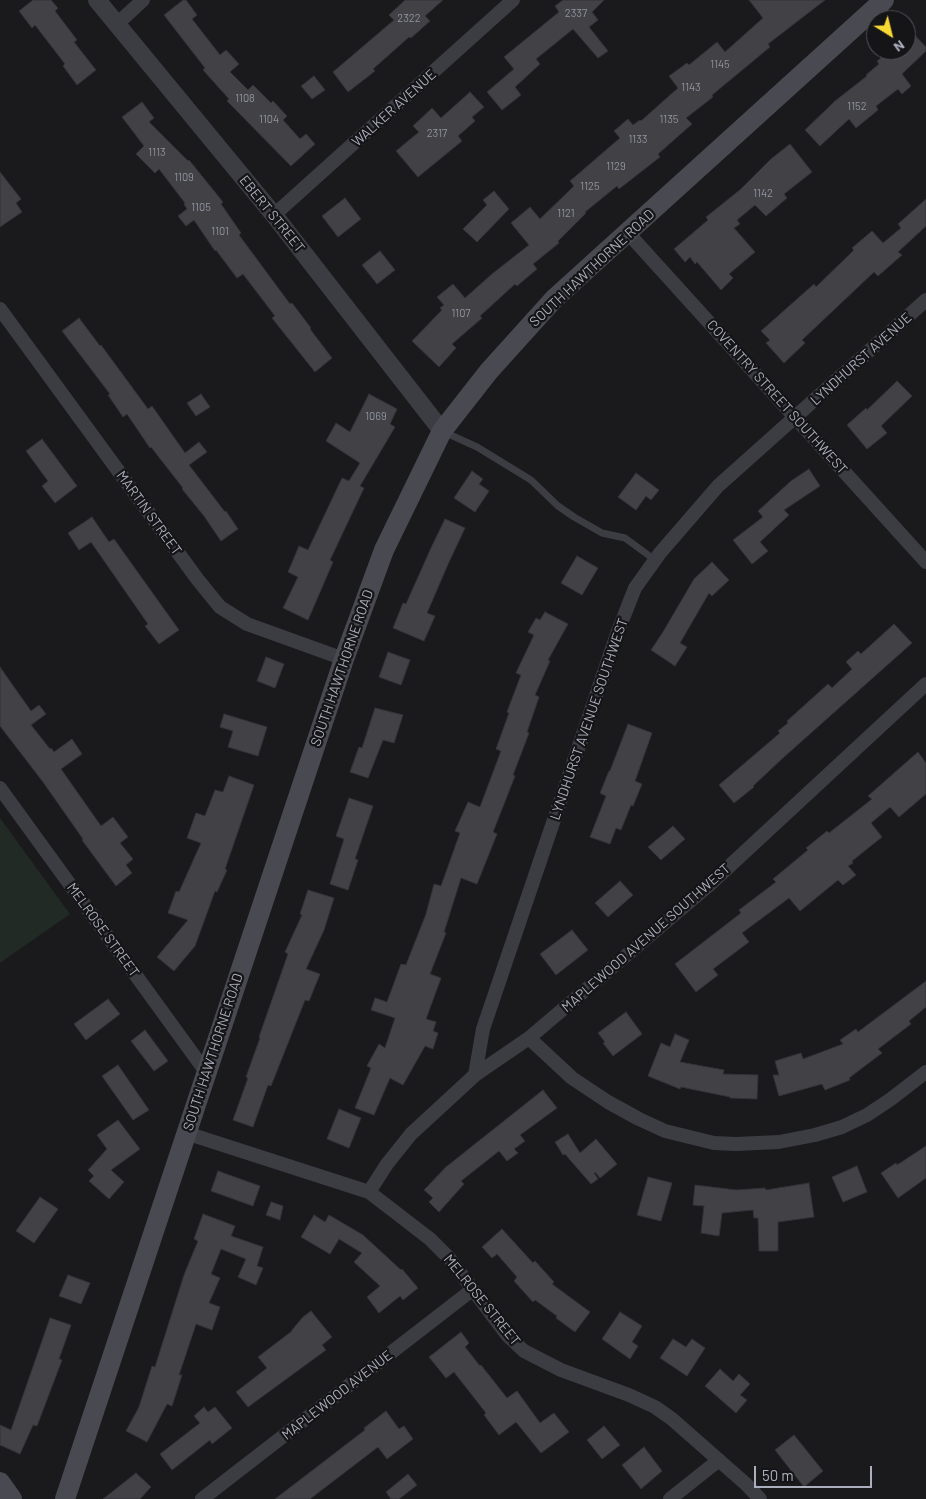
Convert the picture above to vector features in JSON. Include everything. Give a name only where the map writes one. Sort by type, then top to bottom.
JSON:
[{"type":"main road","name":"SOUTH HAWTHORNE ROAD","points":[[61,1497],[186,1133],[344,659],[384,550],[442,431],[488,371],[554,299],[884,0]]},
{"type":"main road","points":[[0,1482],[12,1499]]},
{"type":"street","name":"EBERT STREET","points":[[97,0],[274,215],[442,431]]},
{"type":"street","points":[[117,24],[143,0]]},
{"type":"street","name":"WALKER AVENUE","points":[[274,215],[513,0]]},
{"type":"street","name":"COVENTRY STREET SOUTHWEST","points":[[628,233],[926,562]]},
{"type":"street","name":"LYNDHURST AVENUE","points":[[796,418],[926,300]]},
{"type":"street","name":"MARTIN STREET","points":[[0,309],[198,580],[220,607],[247,624],[344,659]]},
{"type":"street","name":"LYNDHURST AVENUE SOUTHWEST","points":[[475,1075],[483,1029],[618,631],[635,588],[655,560],[718,486],[796,418]]},
{"type":"street","name":"MAPLEWOOD AVENUE SOUTHWEST","points":[[369,1192],[386,1164],[411,1134],[475,1075],[529,1038],[708,886],[926,684]]},
{"type":"street","name":"MELROSE STREET","points":[[0,788],[206,1072]]},
{"type":"street","points":[[529,1038],[572,1078],[608,1102],[639,1119],[666,1130],[714,1143],[779,1142],[815,1136],[842,1127],[867,1115],[926,1072]]},
{"type":"street","name":"MELROSE STREET","points":[[186,1133],[369,1192],[430,1239],[448,1258],[508,1336],[524,1351],[561,1370],[629,1395],[655,1407],[672,1419],[719,1460],[760,1499]]},
{"type":"street","name":"MAPLEWOOD AVENUE","points":[[202,1499],[472,1290]]},
{"type":"street","points":[[670,1499],[719,1460]]},
{"type":"lane","points":[[442,431],[477,447],[531,480],[558,506],[574,518],[602,533],[625,538],[655,560]]},
{"type":"shaded area","points":[[0,818],[70,914],[0,963]]},
{"type":"building","points":[[33,0],[51,0],[58,8],[55,11],[77,40],[74,42],[96,70],[77,85],[63,66],[65,64],[35,25],[32,28],[19,11]]},
{"type":"building","points":[[183,0],[186,0],[197,15],[192,19],[220,55],[226,50],[239,64],[230,72],[248,90],[253,85],[271,103],[273,101],[287,116],[283,120],[300,139],[306,134],[315,144],[291,166],[227,101],[229,99],[203,70],[205,68],[164,15]]},
{"type":"building","points":[[405,0],[443,0],[425,16],[430,21],[373,69],[375,71],[348,92],[333,72],[394,20],[389,15]]},
{"type":"building","points":[[563,0],[604,0],[592,12],[598,20],[589,27],[608,51],[598,58],[573,29],[536,59],[540,64],[515,87],[521,95],[502,110],[487,92],[514,69],[504,57],[559,12],[555,6]]},
{"type":"building","points":[[749,0],[825,0],[768,44],[770,47],[686,118],[692,124],[658,154],[660,157],[619,189],[617,186],[585,212],[558,241],[559,243],[533,264],[537,269],[517,286],[515,284],[480,316],[482,318],[452,344],[456,348],[439,367],[412,341],[442,310],[440,308],[444,305],[437,297],[453,284],[465,298],[529,245],[511,223],[530,207],[540,219],[574,186],[570,181],[620,138],[614,131],[628,119],[633,125],[641,121],[678,88],[669,76],[687,63],[689,65],[717,42],[725,52],[763,18]]},
{"type":"building","points":[[916,36],[926,47],[926,51],[902,74],[911,86],[902,94],[898,89],[876,106],[878,110],[856,128],[849,119],[820,146],[805,130],[835,101],[867,76],[879,64],[877,61],[916,60]]},
{"type":"building","points":[[314,76],[325,90],[312,99],[301,86]]},
{"type":"building","points":[[470,92],[484,107],[472,117],[475,121],[458,136],[462,141],[418,177],[396,151],[419,132],[413,126],[432,108],[441,118]]},
{"type":"building","points":[[142,102],[154,118],[149,122],[189,160],[223,202],[221,204],[241,233],[239,235],[332,358],[315,372],[272,318],[275,316],[243,274],[237,278],[215,251],[194,220],[186,226],[178,216],[187,209],[185,203],[159,169],[155,173],[136,154],[144,146],[122,117]]},
{"type":"building","points":[[790,144],[812,172],[784,194],[787,198],[766,216],[755,205],[737,220],[740,224],[734,228],[755,252],[729,274],[733,278],[721,290],[697,262],[695,264],[690,257],[685,262],[674,249],[708,220],[706,217],[741,189],[771,159]]},
{"type":"building","points":[[0,172],[21,199],[16,203],[22,212],[0,227]]},
{"type":"building","points":[[494,191],[509,209],[477,242],[463,229],[487,205],[483,200]]},
{"type":"building","points":[[345,198],[361,219],[338,237],[322,216]]},
{"type":"building","points":[[926,199],[926,226],[898,252],[902,255],[878,276],[874,272],[802,340],[805,343],[784,363],[766,343],[770,340],[761,331],[814,284],[816,287],[854,250],[852,248],[872,231],[883,243],[901,228],[898,224]]},
{"type":"building","points":[[380,251],[395,270],[377,284],[362,265]]},
{"type":"building","points":[[79,318],[148,409],[152,406],[185,453],[199,442],[207,452],[189,465],[238,529],[221,541],[183,488],[150,448],[127,414],[123,417],[108,395],[110,394],[62,331]]},
{"type":"building","points":[[897,381],[912,396],[881,426],[887,433],[867,449],[847,425],[866,408],[867,410]]},
{"type":"building","points":[[201,394],[210,407],[196,416],[187,403]]},
{"type":"building","points":[[369,394],[397,409],[390,424],[395,427],[360,486],[364,488],[330,560],[333,562],[308,620],[283,608],[298,577],[288,572],[299,546],[308,550],[342,478],[349,481],[360,463],[326,441],[336,423],[350,432]]},
{"type":"building","points":[[42,439],[77,486],[55,503],[42,486],[48,481],[26,451]]},
{"type":"building","points":[[809,469],[820,486],[784,510],[789,515],[760,542],[768,551],[752,564],[733,540],[763,517],[758,511],[791,481]]},
{"type":"building","points":[[472,471],[483,479],[479,484],[489,491],[475,512],[454,498]]},
{"type":"building","points":[[636,473],[659,490],[651,500],[646,496],[636,510],[618,497]]},
{"type":"building","points":[[92,517],[109,542],[114,539],[179,630],[159,644],[145,626],[148,624],[91,542],[79,550],[68,533]]},
{"type":"building","points":[[445,519],[465,528],[427,613],[435,616],[424,641],[393,628],[403,603],[406,604]]},
{"type":"building","points":[[577,556],[598,568],[582,595],[561,583]]},
{"type":"building","points":[[712,562],[729,580],[712,596],[709,593],[680,643],[687,647],[675,666],[651,650],[694,579]]},
{"type":"building","points":[[545,612],[568,624],[548,660],[550,661],[535,695],[539,697],[527,732],[529,733],[513,775],[515,776],[493,832],[497,834],[477,884],[461,878],[444,932],[446,933],[430,974],[441,978],[426,1019],[436,1022],[433,1031],[438,1033],[433,1049],[425,1046],[403,1085],[390,1078],[374,1115],[355,1108],[371,1068],[367,1066],[379,1044],[385,1048],[395,1018],[371,1010],[375,998],[387,1002],[401,964],[406,965],[426,914],[434,884],[441,886],[460,833],[455,831],[468,802],[480,807],[501,751],[496,749],[521,675],[516,673],[534,635],[528,632],[536,618],[540,620]]},
{"type":"building","points":[[894,624],[912,643],[734,803],[719,785],[780,733],[778,731],[788,723],[787,721],[828,684],[832,688],[852,669],[846,662],[858,651],[861,654]]},
{"type":"building","points":[[388,652],[410,660],[401,685],[379,677]]},
{"type":"building","points":[[266,657],[284,664],[275,688],[257,681]]},
{"type":"building","points":[[0,667],[31,711],[39,705],[46,714],[31,725],[50,749],[54,752],[72,739],[82,754],[61,769],[101,826],[113,817],[128,837],[120,843],[133,859],[126,865],[132,873],[116,886],[43,782],[0,726]]},
{"type":"building","points":[[375,708],[403,715],[394,743],[383,740],[368,778],[350,772],[359,747],[362,748]]},
{"type":"building","points":[[224,714],[267,727],[258,756],[228,747],[233,731],[220,727]]},
{"type":"building","points":[[628,724],[652,733],[635,781],[642,784],[621,830],[616,828],[610,844],[590,837],[606,796],[600,793]]},
{"type":"building","points":[[918,752],[926,763],[926,794],[899,817],[890,807],[871,823],[882,837],[848,866],[856,875],[843,885],[838,880],[800,911],[789,898],[742,933],[749,942],[713,969],[718,975],[696,992],[675,964],[741,913],[739,910],[776,882],[773,879],[808,850],[806,848],[827,831],[829,833],[872,799],[868,796]]},
{"type":"building","points":[[229,776],[254,785],[225,869],[227,870],[217,892],[215,891],[195,946],[174,971],[157,957],[188,920],[168,913],[176,891],[179,892],[201,843],[187,838],[196,813],[205,816],[215,790],[223,792]]},
{"type":"building","points":[[349,798],[373,806],[355,859],[358,860],[348,890],[330,884],[344,839],[336,836]]},
{"type":"building","points":[[673,826],[685,839],[661,860],[648,847]]},
{"type":"building","points":[[620,881],[633,895],[608,917],[595,903]]},
{"type":"building","points":[[308,890],[334,898],[324,930],[306,969],[320,974],[309,1001],[305,1000],[271,1086],[268,1085],[253,1127],[233,1120],[288,954],[285,952],[302,915],[300,914]]},
{"type":"building","points":[[572,930],[588,950],[556,975],[540,954]]},
{"type":"building","points":[[926,981],[926,1007],[909,1021],[911,1024],[878,1049],[882,1053],[849,1078],[850,1080],[825,1090],[822,1084],[779,1096],[773,1075],[779,1075],[775,1061],[801,1053],[803,1059],[843,1044],[840,1040],[856,1029],[858,1032]]},
{"type":"building","points":[[108,999],[120,1014],[86,1040],[74,1024]]},
{"type":"building","points":[[626,1012],[642,1034],[613,1056],[598,1033]]},
{"type":"building","points":[[145,1030],[168,1061],[154,1071],[131,1041]]},
{"type":"building","points":[[675,1034],[689,1040],[680,1062],[724,1070],[723,1074],[758,1075],[757,1099],[730,1098],[681,1087],[680,1089],[648,1076],[661,1043],[670,1047]]},
{"type":"building","points":[[118,1065],[149,1110],[133,1120],[102,1076]]},
{"type":"building","points":[[543,1090],[557,1108],[520,1135],[525,1141],[514,1149],[518,1153],[507,1161],[499,1151],[461,1181],[464,1184],[439,1212],[429,1202],[433,1198],[424,1190],[446,1167]]},
{"type":"building","points":[[339,1109],[361,1118],[349,1148],[327,1139]]},
{"type":"building","points":[[118,1120],[140,1149],[111,1170],[124,1182],[109,1199],[89,1181],[94,1176],[88,1170],[107,1149],[97,1135]]},
{"type":"building","points":[[568,1134],[580,1153],[596,1139],[617,1164],[600,1178],[595,1172],[598,1179],[591,1184],[565,1154],[563,1155],[555,1142]]},
{"type":"building","points":[[926,1146],[926,1178],[898,1198],[881,1173]]},
{"type":"building","points":[[857,1166],[867,1192],[843,1202],[832,1177]]},
{"type":"building","points":[[218,1171],[260,1186],[253,1206],[211,1191]]},
{"type":"building","points":[[648,1177],[672,1183],[661,1221],[637,1215]]},
{"type":"building","points":[[809,1183],[814,1217],[778,1222],[778,1251],[759,1251],[758,1218],[754,1218],[753,1210],[722,1213],[719,1236],[701,1233],[704,1206],[693,1205],[695,1185],[736,1190],[765,1188],[766,1190]]},
{"type":"building","points":[[40,1197],[58,1209],[34,1243],[16,1231]]},
{"type":"building","points":[[271,1202],[283,1206],[280,1220],[266,1215]]},
{"type":"building","points":[[203,1214],[235,1226],[231,1236],[263,1247],[257,1266],[263,1268],[256,1285],[238,1277],[246,1259],[221,1249],[211,1274],[220,1278],[209,1303],[220,1307],[212,1330],[196,1324],[179,1375],[182,1375],[172,1406],[167,1404],[147,1442],[126,1431],[139,1407],[152,1366],[155,1367],[184,1275],[198,1241],[194,1239]]},
{"type":"building","points":[[314,1215],[325,1222],[329,1215],[363,1235],[402,1269],[418,1288],[403,1300],[400,1296],[379,1313],[367,1297],[380,1286],[354,1262],[362,1253],[339,1239],[330,1254],[301,1237]]},
{"type":"building","points":[[502,1229],[533,1263],[535,1261],[554,1282],[552,1284],[590,1312],[575,1332],[535,1300],[533,1302],[514,1281],[517,1277],[497,1254],[492,1258],[482,1247]]},
{"type":"building","points":[[68,1275],[90,1283],[81,1304],[59,1296]]},
{"type":"building","points":[[311,1311],[332,1337],[322,1345],[326,1350],[248,1407],[236,1392],[267,1368],[258,1357],[292,1331],[303,1317]]},
{"type":"building","points":[[620,1312],[642,1326],[632,1342],[638,1346],[630,1359],[602,1339]]},
{"type":"building","points":[[50,1318],[71,1325],[59,1359],[62,1360],[37,1426],[33,1425],[20,1454],[0,1445],[0,1425],[11,1430]]},
{"type":"building","points":[[461,1332],[469,1343],[465,1347],[507,1398],[517,1391],[540,1423],[554,1413],[569,1432],[541,1453],[516,1422],[499,1435],[484,1415],[486,1413],[454,1372],[446,1378],[429,1357]]},
{"type":"building","points":[[673,1339],[686,1347],[692,1339],[705,1348],[687,1376],[660,1358]]},
{"type":"building","points":[[720,1369],[733,1381],[739,1374],[750,1384],[740,1395],[747,1400],[736,1413],[705,1386]]},
{"type":"building","points":[[204,1407],[208,1412],[215,1407],[232,1428],[212,1444],[210,1440],[172,1470],[160,1454],[200,1423],[194,1416]]},
{"type":"building","points":[[386,1411],[399,1429],[404,1426],[413,1439],[387,1459],[378,1447],[310,1499],[275,1499],[365,1430],[364,1428]]},
{"type":"building","points":[[604,1426],[620,1445],[602,1459],[587,1440]]},
{"type":"building","points":[[794,1435],[823,1471],[804,1487],[775,1450]]},
{"type":"building","points":[[644,1447],[662,1471],[641,1489],[622,1465]]},
{"type":"building","points":[[136,1473],[151,1487],[140,1499],[103,1499]]},
{"type":"building","points":[[408,1474],[417,1485],[399,1499],[391,1499],[386,1492]]}]
